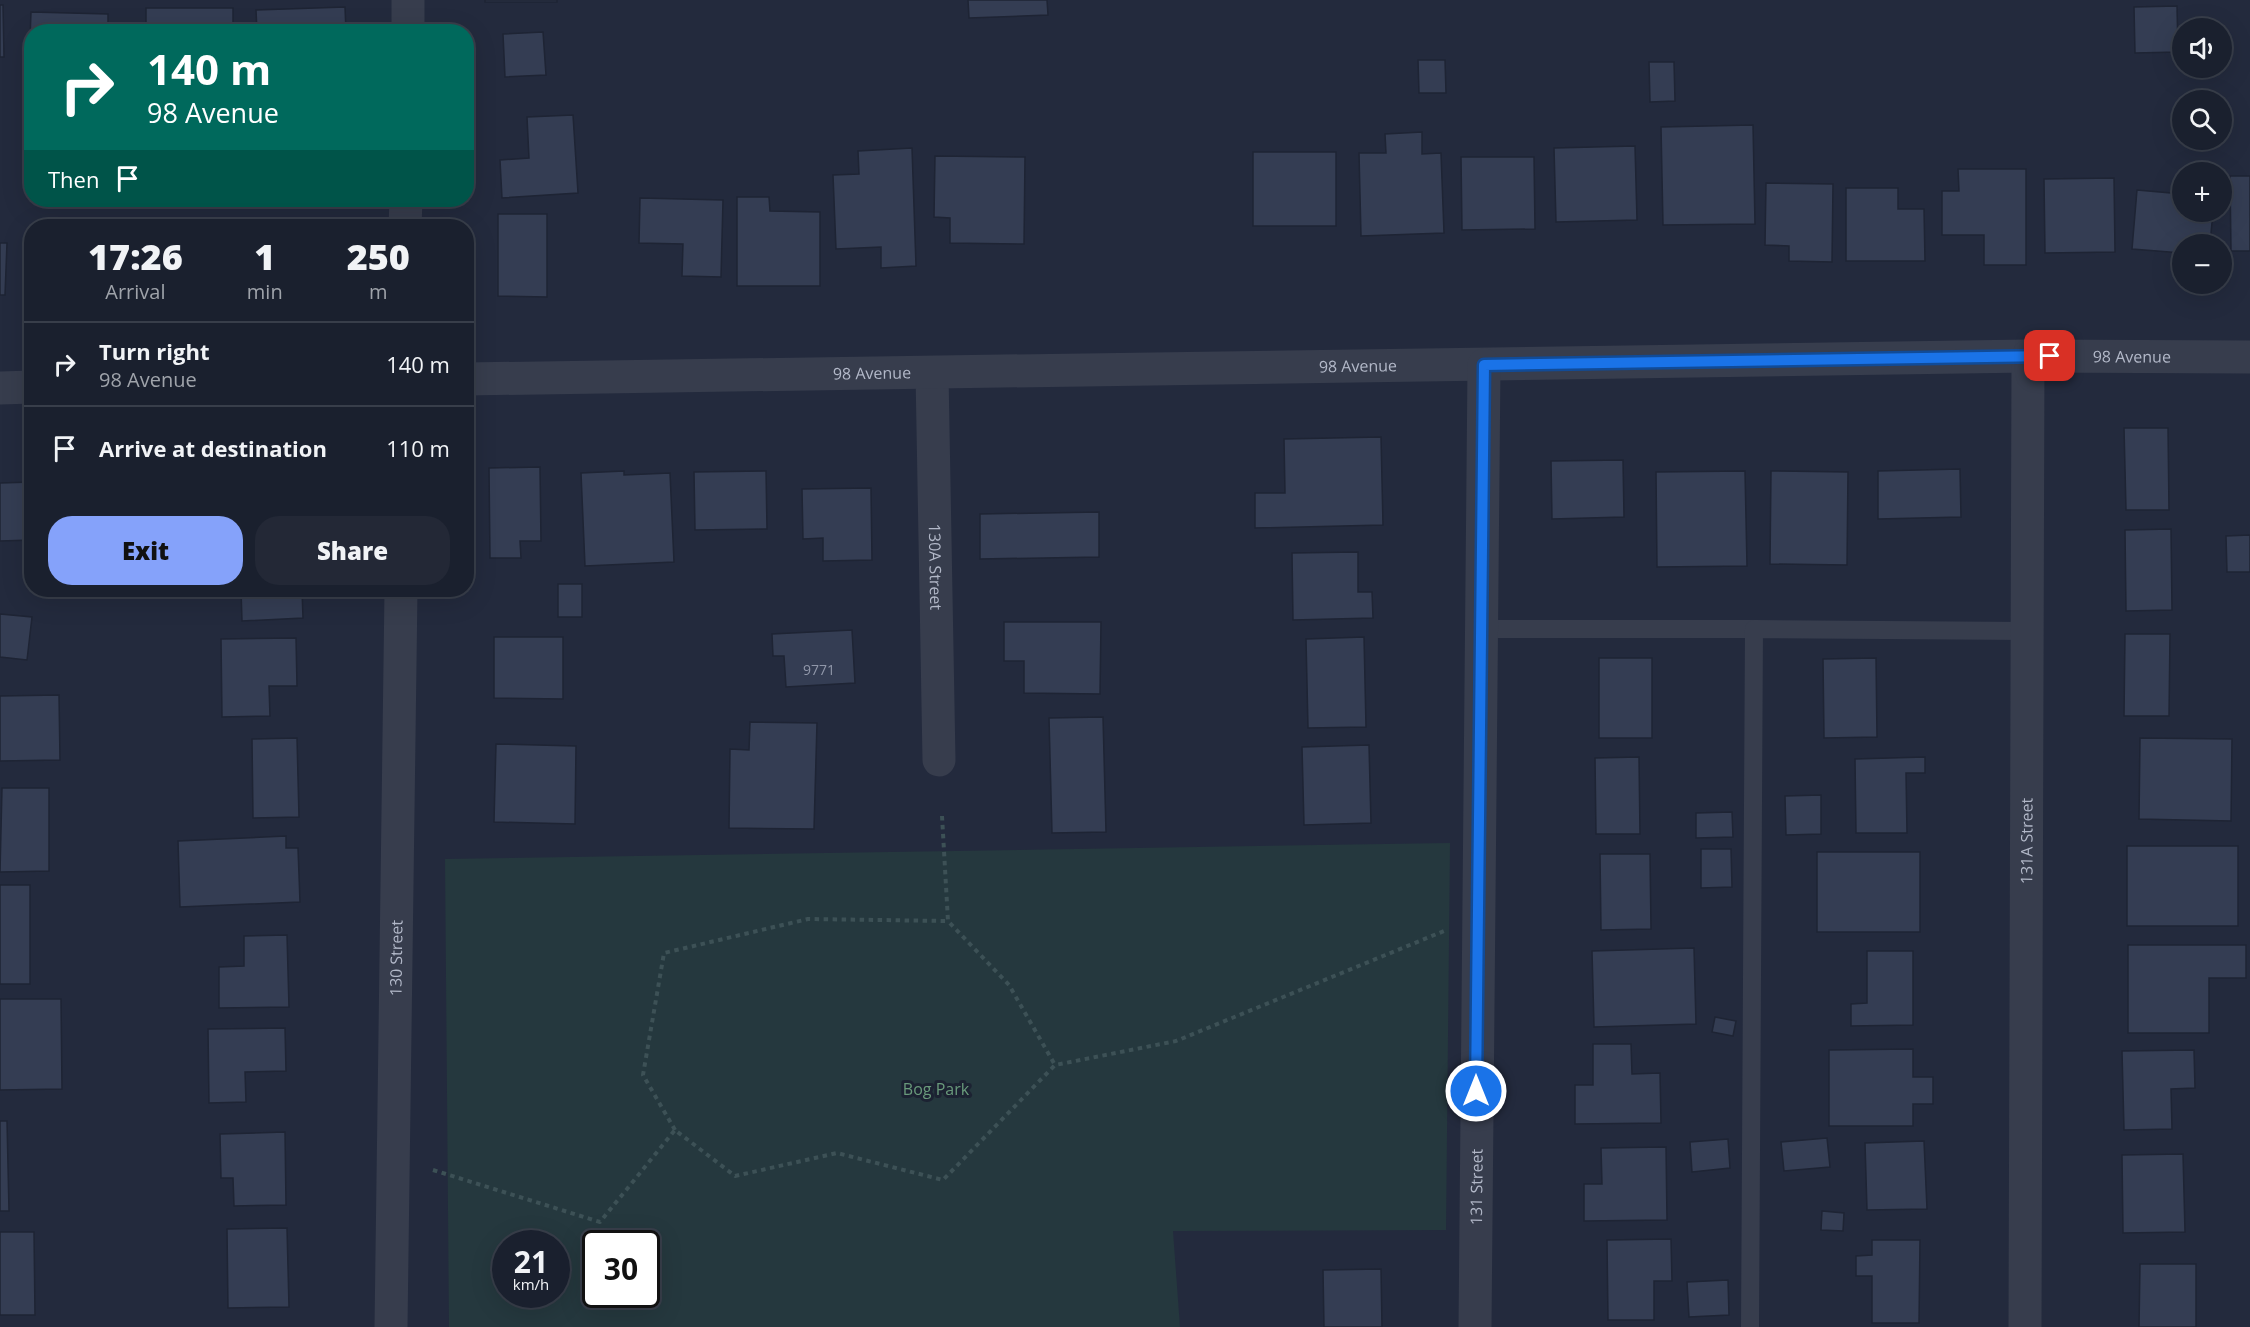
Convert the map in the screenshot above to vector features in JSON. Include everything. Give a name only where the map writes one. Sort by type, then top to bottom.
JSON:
[{"type":"street","points":[[408,0],[408,24]]},
{"type":"street","name":"98 Avenue","points":[[474,379],[2028,356],[2250,357]]},
{"type":"street","name":"131A Street","points":[[2025,1327],[2028,356]]},
{"type":"street","name":"131 Street","points":[[1475,1327],[1484,365]]},
{"type":"street","name":"130A Street","points":[[932,373],[939,760]]},
{"type":"street","points":[[0,388],[24,387]]},
{"type":"street","name":"130 Street","points":[[391,1327],[400,597]]},
{"type":"lane","points":[[1481,629],[2027,631]]},
{"type":"lane","points":[[1750,1327],[1754,629]]},
{"type":"path","points":[[942,816],[948,921],[1009,985],[1055,1065]]},
{"type":"path","points":[[948,921],[808,919],[664,953],[643,1075],[675,1130],[735,1176],[837,1153],[943,1180],[1055,1065],[1176,1041],[1453,928]]},
{"type":"path","points":[[432,1170],[600,1222],[675,1130]]},
{"type":"green space","name":"Bog Park","points":[[1450,843],[1446,1230],[1173,1231],[1180,1327],[449,1327],[445,859]]},
{"type":"building","points":[[485,0],[557,0],[557,2],[485,2]]},
{"type":"building","points":[[968,0],[1047,0],[1048,15],[969,18]]},
{"type":"building","points":[[0,5],[3,5],[4,57],[0,57]]},
{"type":"building","points":[[2177,6],[2177,18],[2172,18],[2172,52],[2135,53],[2134,7]]},
{"type":"building","points":[[345,7],[346,24],[257,24],[256,10]]},
{"type":"building","points":[[146,8],[233,8],[233,24],[146,24]]},
{"type":"building","points":[[31,12],[108,14],[108,24],[31,24]]},
{"type":"building","points":[[543,32],[546,75],[505,77],[503,34]]},
{"type":"building","points":[[1418,60],[1445,60],[1446,93],[1419,93]]},
{"type":"building","points":[[1649,62],[1674,62],[1675,101],[1650,102]]},
{"type":"building","points":[[573,115],[578,193],[502,198],[500,160],[529,158],[527,117]]},
{"type":"building","points":[[1753,125],[1755,224],[1663,225],[1661,127]]},
{"type":"building","points":[[1422,132],[1422,154],[1441,153],[1444,233],[1361,236],[1359,153],[1386,153],[1385,134]]},
{"type":"building","points":[[1635,146],[1637,220],[1556,222],[1554,148]]},
{"type":"building","points":[[912,148],[916,266],[881,268],[881,247],[836,249],[833,175],[859,174],[858,151]]},
{"type":"building","points":[[1253,152],[1336,152],[1336,226],[1253,226]]},
{"type":"building","points":[[935,156],[1025,157],[1024,244],[950,243],[950,218],[934,217]]},
{"type":"building","points":[[1461,157],[1534,157],[1535,229],[1462,230]]},
{"type":"building","points":[[1958,169],[2026,169],[2026,265],[1984,265],[1984,235],[1942,235],[1942,191],[1959,191]]},
{"type":"building","points":[[2232,176],[2250,176],[2250,251],[2232,251]]},
{"type":"building","points":[[2114,178],[2115,252],[2045,253],[2044,179]]},
{"type":"building","points":[[1766,183],[1833,184],[1832,262],[1789,261],[1789,246],[1765,245]]},
{"type":"building","points":[[1846,188],[1898,188],[1898,209],[1924,209],[1925,261],[1846,261]]},
{"type":"building","points":[[2137,190],[2172,193],[2172,222],[2212,222],[2211,234],[2172,234],[2172,252],[2132,249]]},
{"type":"building","points":[[737,197],[769,197],[770,211],[820,212],[820,286],[737,286]]},
{"type":"building","points":[[640,198],[723,200],[721,277],[682,276],[683,244],[639,243]]},
{"type":"building","points":[[498,214],[547,214],[547,297],[498,296]]},
{"type":"building","points":[[0,243],[7,243],[5,295],[0,295]]},
{"type":"building","points":[[2124,428],[2168,428],[2169,510],[2126,510]]},
{"type":"building","points":[[1381,437],[1383,525],[1255,528],[1255,493],[1285,493],[1284,439]]},
{"type":"building","points":[[1623,460],[1624,517],[1552,519],[1551,461]]},
{"type":"building","points":[[540,467],[541,541],[520,541],[521,558],[490,558],[489,468]]},
{"type":"building","points":[[1960,469],[1961,517],[1878,519],[1878,471]]},
{"type":"building","points":[[624,471],[624,475],[670,473],[674,562],[585,566],[581,473]]},
{"type":"building","points":[[766,471],[767,529],[695,530],[694,472]]},
{"type":"building","points":[[1745,471],[1747,566],[1657,567],[1656,472]]},
{"type":"building","points":[[1771,471],[1848,472],[1847,565],[1770,564]]},
{"type":"building","points":[[24,482],[24,540],[0,541],[0,483]]},
{"type":"building","points":[[871,488],[872,560],[823,561],[823,538],[803,539],[802,489]]},
{"type":"building","points":[[1099,512],[1099,557],[980,559],[980,514]]},
{"type":"building","points":[[2171,529],[2172,610],[2126,611],[2125,530]]},
{"type":"building","points":[[2250,535],[2250,572],[2227,572],[2226,536]]},
{"type":"building","points":[[1358,552],[1358,592],[1372,592],[1373,618],[1293,620],[1292,553]]},
{"type":"building","points":[[558,584],[582,584],[582,617],[558,617]]},
{"type":"building","points":[[241,597],[302,597],[303,618],[242,621]]},
{"type":"building","points":[[0,614],[32,617],[27,660],[0,657]]},
{"type":"building","points":[[1004,622],[1101,622],[1100,694],[1024,693],[1024,661],[1004,661]]},
{"type":"building","points":[[852,630],[855,683],[786,687],[784,656],[773,656],[772,634]]},
{"type":"building","points":[[2125,634],[2170,634],[2169,716],[2124,716]]},
{"type":"building","points":[[494,637],[563,637],[563,699],[494,698]]},
{"type":"building","points":[[1364,637],[1366,727],[1308,728],[1306,639]]},
{"type":"building","points":[[296,638],[297,686],[269,686],[270,716],[222,717],[221,639]]},
{"type":"building","points":[[1599,658],[1652,658],[1652,738],[1599,738]]},
{"type":"building","points":[[1876,658],[1877,737],[1824,738],[1823,659]]},
{"type":"building","points":[[59,695],[60,760],[0,761],[0,696]]},
{"type":"building","points":[[1103,717],[1106,832],[1052,833],[1049,718]]},
{"type":"building","points":[[750,722],[817,723],[814,829],[729,828],[730,749],[749,750]]},
{"type":"building","points":[[297,738],[299,817],[253,818],[252,739]]},
{"type":"building","points":[[2140,738],[2232,739],[2231,821],[2139,819]]},
{"type":"building","points":[[496,744],[576,746],[575,824],[494,822]]},
{"type":"building","points":[[1369,745],[1371,823],[1304,825],[1302,747]]},
{"type":"building","points":[[1639,757],[1640,834],[1596,834],[1595,758]]},
{"type":"building","points":[[1925,757],[1925,773],[1906,773],[1907,833],[1856,833],[1855,759]]},
{"type":"building","points":[[2,788],[49,788],[49,871],[0,872]]},
{"type":"building","points":[[1821,795],[1821,834],[1786,835],[1785,796]]},
{"type":"building","points":[[1732,812],[1733,837],[1696,838],[1696,813]]},
{"type":"building","points":[[286,836],[286,848],[298,848],[300,902],[180,907],[178,841]]},
{"type":"building","points":[[2127,846],[2238,846],[2238,926],[2127,926]]},
{"type":"building","points":[[1701,849],[1731,849],[1732,887],[1701,888]]},
{"type":"building","points":[[1817,852],[1920,852],[1920,932],[1817,932]]},
{"type":"building","points":[[1600,854],[1650,854],[1651,929],[1601,930]]},
{"type":"building","points":[[0,885],[30,885],[30,984],[0,984]]},
{"type":"building","points":[[287,935],[289,1007],[219,1008],[219,967],[244,966],[244,936]]},
{"type":"building","points":[[2128,945],[2246,945],[2246,978],[2209,978],[2209,1033],[2128,1033]]},
{"type":"building","points":[[1694,948],[1696,1024],[1594,1027],[1592,951]]},
{"type":"building","points":[[1867,951],[1913,951],[1913,1025],[1851,1026],[1851,1004],[1867,1003]]},
{"type":"building","points":[[0,999],[61,999],[62,1089],[0,1090]]},
{"type":"building","points":[[1715,1017],[1736,1021],[1733,1036],[1712,1032]]},
{"type":"building","points":[[285,1028],[286,1071],[245,1072],[246,1102],[209,1103],[208,1029]]},
{"type":"building","points":[[1593,1044],[1631,1044],[1632,1074],[1660,1073],[1661,1123],[1575,1124],[1575,1085],[1593,1085]]},
{"type":"building","points":[[1913,1049],[1913,1077],[1933,1077],[1933,1104],[1913,1104],[1913,1126],[1829,1126],[1829,1050]]},
{"type":"building","points":[[2194,1050],[2195,1088],[2171,1089],[2172,1129],[2124,1130],[2122,1051]]},
{"type":"building","points":[[0,1121],[7,1121],[9,1211],[0,1211]]},
{"type":"building","points":[[285,1132],[286,1205],[234,1206],[233,1178],[221,1178],[220,1134]]},
{"type":"building","points":[[1827,1138],[1830,1167],[1784,1171],[1781,1142]]},
{"type":"building","points":[[1728,1139],[1730,1168],[1692,1172],[1690,1142]]},
{"type":"building","points":[[1924,1141],[1927,1209],[1867,1210],[1865,1143]]},
{"type":"building","points":[[1666,1147],[1667,1220],[1584,1221],[1584,1184],[1602,1184],[1601,1148]]},
{"type":"building","points":[[2183,1154],[2185,1232],[2123,1233],[2122,1155]]},
{"type":"building","points":[[1822,1211],[1844,1213],[1843,1231],[1821,1230]]},
{"type":"building","points":[[287,1228],[289,1307],[228,1308],[227,1229]]},
{"type":"building","points":[[0,1232],[34,1232],[35,1315],[0,1315]]},
{"type":"building","points":[[1671,1239],[1672,1281],[1654,1281],[1654,1320],[1608,1320],[1607,1240]]},
{"type":"building","points":[[1872,1240],[1920,1240],[1919,1323],[1872,1323],[1872,1276],[1856,1276],[1856,1256],[1872,1255]]},
{"type":"building","points":[[2140,1264],[2196,1264],[2196,1327],[2139,1327]]},
{"type":"building","points":[[1381,1269],[1382,1327],[1324,1327],[1323,1270]]},
{"type":"building","points":[[1728,1280],[1729,1315],[1689,1317],[1687,1282]]},
{"type":"route","points":[[1476,1091],[1484,365],[2050,356]]}]
